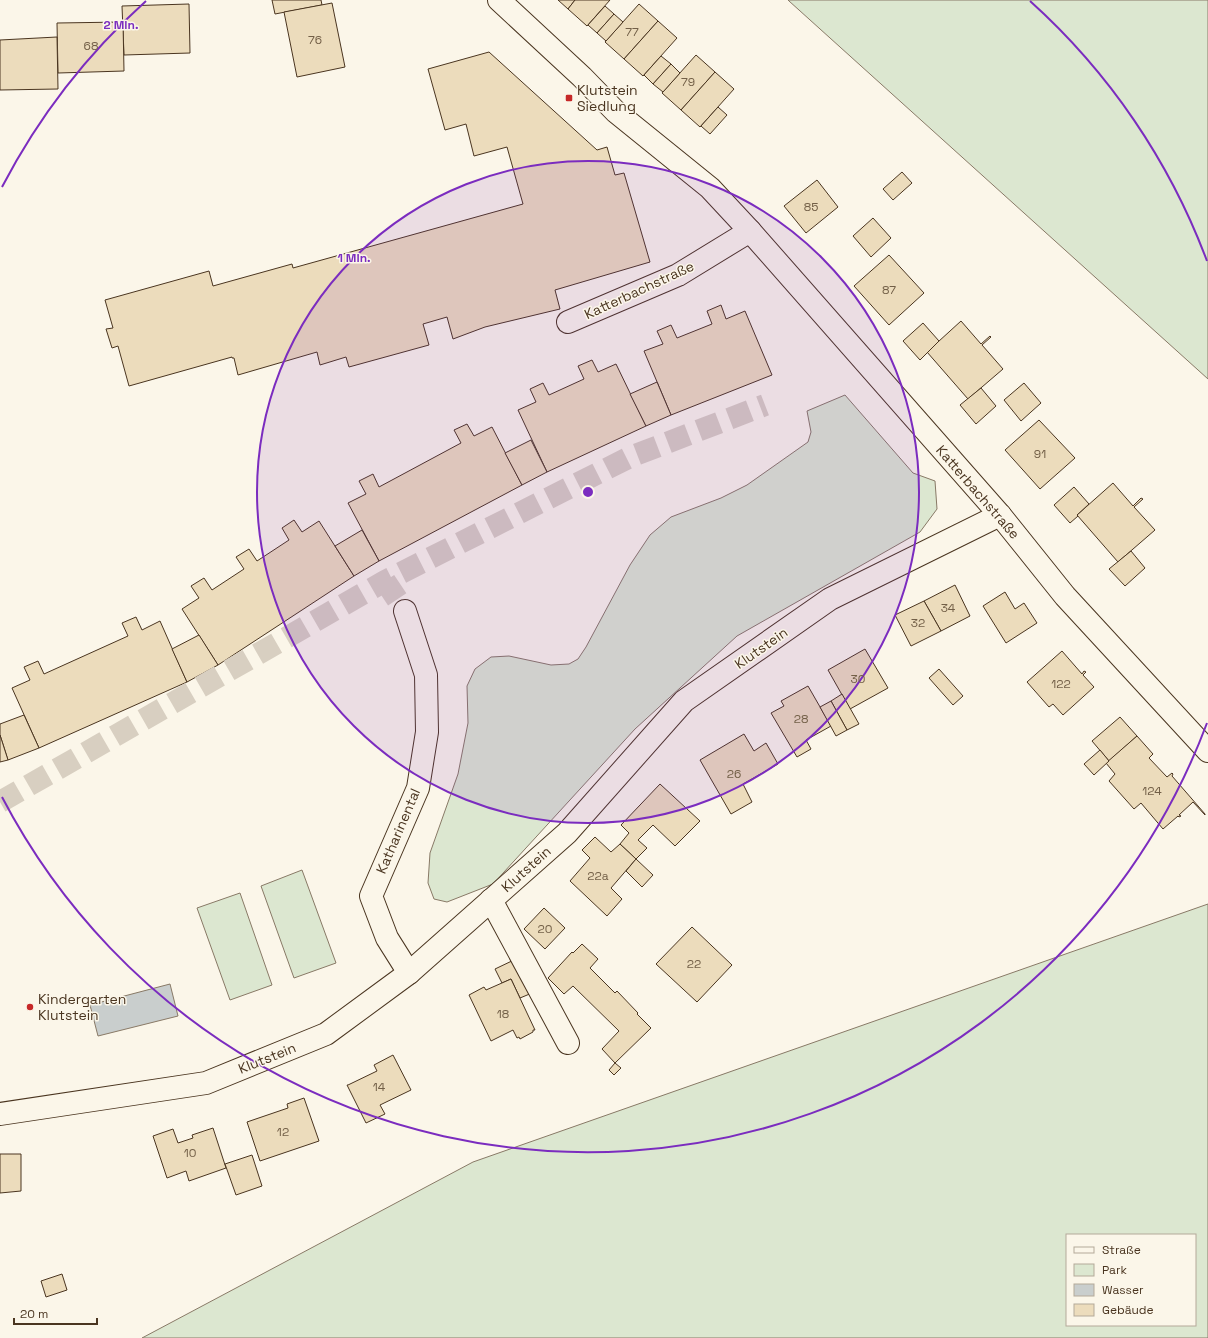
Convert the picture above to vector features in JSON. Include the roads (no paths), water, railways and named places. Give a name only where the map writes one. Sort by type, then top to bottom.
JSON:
[{"type":"street","name":"Katterbachstraße","points":[[499,0],[582,77],[616,112],[710,188],[750,231],[1000,515],[1065,596],[1208,751]]},
{"type":"street","name":"Katterbachstraße","points":[[568,322],[678,275],[750,231]]},
{"type":"street","name":"Klutstein","points":[[0,1114],[206,1083],[326,1034],[409,973],[567,833],[684,701],[830,599],[1000,515]]},
{"type":"street","name":"Katharinental","points":[[405,611],[426,676],[427,732],[418,788],[371,896],[387,938],[409,973]]},
{"type":"street","points":[[491,900],[568,1043]]},
{"type":"water","points":[[170,984],[178,1016],[98,1036],[90,1005]]},
{"type":"tunnel","points":[[0,802],[385,581],[630,457],[765,405]]},
{"type":"tunnel","points":[[385,581],[405,611]]},
{"type":"place","name":"Klutstein Siedlung","points":[[569,98]]},
{"type":"place","name":"Kindergarten Klutstein","points":[[30,1007]]}]
